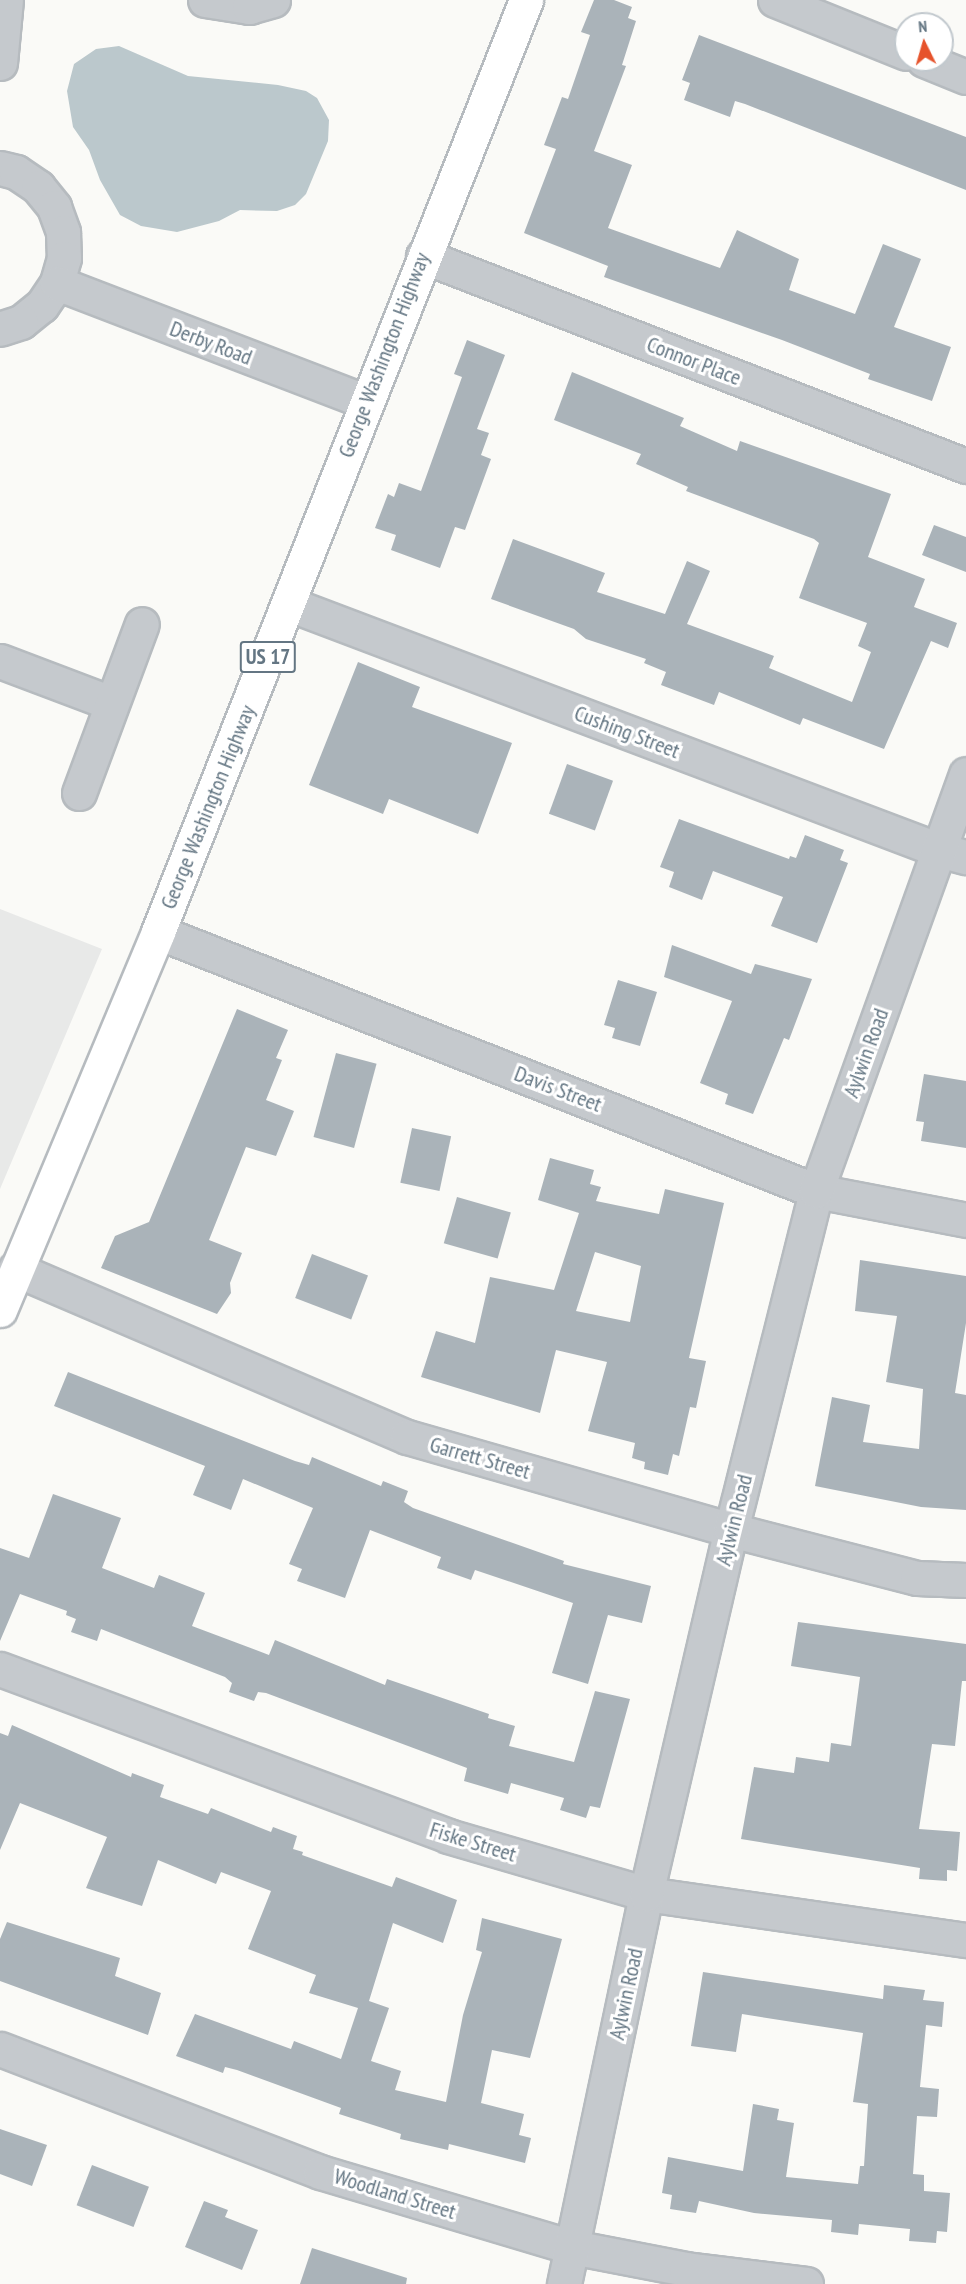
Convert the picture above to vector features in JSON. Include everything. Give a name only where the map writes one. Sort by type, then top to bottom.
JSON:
[{"type":"main road","name":"George Washington Highway","points":[[0,1310],[15,1269],[158,932],[289,604],[364,401],[526,0]]},
{"type":"street","points":[[0,63],[6,0]]},
{"type":"street","points":[[205,0],[249,7],[273,0]]},
{"type":"street","points":[[775,0],[894,48]]},
{"type":"street","points":[[0,168],[16,172],[38,187],[54,207],[63,232],[64,258],[57,283],[35,311],[21,322],[0,329]]},
{"type":"street","name":"Connor Place","points":[[423,256],[966,466]]},
{"type":"street","name":"Derby Road","points":[[57,283],[364,401]]},
{"type":"street","name":"Cushing Street","points":[[289,604],[952,853]]},
{"type":"street","points":[[79,793],[142,624]]},
{"type":"street","points":[[0,661],[111,703]]},
{"type":"street","name":"Aylwin Road","points":[[564,2284],[646,1894],[731,1530],[816,1191],[952,853],[966,774]]},
{"type":"street","name":"Davis Street","points":[[158,932],[816,1191],[966,1220]]},
{"type":"street","name":"Garrett Street","points":[[15,1269],[407,1437],[731,1530],[917,1578],[966,1580]]},
{"type":"street","name":"Fiske Street","points":[[0,1669],[448,1836],[646,1894],[966,1940]]},
{"type":"street","name":"Woodland Street","points":[[0,2049],[320,2172],[572,2247],[686,2269],[806,2284]]},
{"type":"shaded area","points":[[119,46],[188,76],[278,85],[306,91],[317,98],[329,120],[328,141],[306,194],[295,205],[277,211],[240,210],[219,221],[177,232],[141,226],[120,215],[100,180],[89,150],[73,127],[67,91],[74,64],[96,49]]},
{"type":"shaded area","points":[[0,909],[102,949],[0,1189]]},
{"type":"building","points":[[594,0],[614,0],[632,7],[628,18],[636,21],[622,65],[626,66],[594,151],[632,165],[608,228],[720,268],[737,230],[799,259],[789,290],[855,314],[883,244],[921,259],[894,327],[951,347],[932,401],[868,379],[870,374],[782,340],[604,277],[608,266],[524,233],[556,149],[544,145],[562,97],[568,99],[590,35],[581,32]]},
{"type":"building","points":[[699,35],[966,137],[966,190],[745,104],[735,101],[730,117],[684,100],[690,83],[682,80]]},
{"type":"building","points":[[467,340],[505,355],[477,429],[489,433],[481,455],[491,459],[465,530],[455,527],[440,568],[391,550],[396,535],[375,528],[388,494],[394,497],[399,483],[421,491],[462,377],[454,374]]},
{"type":"building","points":[[572,372],[684,418],[680,426],[737,451],[740,441],[891,494],[868,557],[925,579],[914,607],[957,623],[948,648],[931,641],[884,749],[803,718],[800,725],[719,692],[714,705],[661,685],[666,672],[644,663],[646,659],[586,639],[574,629],[491,599],[513,539],[605,573],[597,592],[665,614],[687,561],[710,571],[687,624],[774,656],[769,668],[852,702],[871,652],[858,646],[867,623],[799,598],[819,543],[814,539],[686,491],[688,487],[636,464],[641,454],[554,420]]},
{"type":"building","points":[[934,525],[966,537],[966,572],[922,555]]},
{"type":"building","points":[[358,662],[420,687],[412,707],[512,743],[478,834],[389,799],[383,814],[309,785]]},
{"type":"building","points":[[567,764],[613,781],[595,831],[549,814]]},
{"type":"building","points":[[679,819],[789,859],[790,856],[796,858],[805,835],[844,850],[840,860],[848,863],[817,943],[771,926],[783,897],[713,871],[702,900],[669,887],[674,872],[660,867]]},
{"type":"building","points":[[672,945],[751,974],[755,964],[812,979],[789,1040],[784,1038],[753,1114],[725,1104],[728,1094],[700,1083],[732,1001],[664,977]]},
{"type":"building","points":[[618,980],[657,992],[640,1046],[612,1038],[615,1028],[604,1025]]},
{"type":"building","points":[[237,1009],[288,1030],[276,1058],[282,1060],[266,1100],[294,1111],[276,1156],[246,1147],[209,1240],[242,1253],[230,1283],[231,1293],[217,1314],[101,1268],[115,1236],[149,1222]]},
{"type":"building","points":[[336,1053],[377,1064],[354,1148],[313,1137]]},
{"type":"building","points":[[924,1074],[966,1081],[966,1148],[921,1141],[924,1122],[916,1121]]},
{"type":"building","points":[[412,1128],[451,1136],[439,1191],[400,1183]]},
{"type":"building","points":[[550,1158],[594,1170],[590,1184],[601,1187],[596,1201],[659,1214],[665,1189],[724,1203],[689,1358],[706,1361],[696,1408],[690,1407],[679,1456],[673,1454],[668,1475],[644,1469],[645,1462],[632,1458],[635,1443],[588,1431],[607,1362],[556,1350],[540,1413],[421,1377],[436,1331],[475,1343],[490,1277],[554,1290],[579,1213],[538,1200]],"holes":[[[595,1252],[641,1266],[630,1322],[576,1311]]]},
{"type":"building","points":[[457,1197],[511,1212],[498,1259],[444,1243]]},
{"type":"building","points":[[312,1254],[368,1276],[351,1319],[295,1298]]},
{"type":"building","points":[[860,1260],[966,1276],[966,1323],[955,1393],[966,1395],[966,1510],[921,1507],[815,1486],[832,1397],[870,1405],[863,1442],[919,1449],[923,1389],[886,1382],[897,1316],[855,1311]]},
{"type":"building","points":[[68,1372],[295,1461],[309,1465],[312,1457],[381,1486],[383,1481],[408,1491],[404,1502],[413,1508],[564,1561],[563,1564],[651,1586],[642,1623],[608,1615],[588,1684],[552,1673],[573,1603],[475,1570],[471,1580],[437,1568],[441,1557],[370,1530],[345,1598],[297,1581],[302,1569],[289,1564],[313,1508],[243,1479],[231,1510],[193,1495],[205,1466],[54,1406]]},
{"type":"building","points":[[53,1494],[121,1518],[102,1568],[154,1588],[159,1575],[205,1593],[192,1626],[269,1655],[275,1640],[385,1685],[387,1679],[489,1714],[488,1718],[515,1726],[509,1746],[574,1762],[595,1691],[630,1699],[600,1808],[590,1806],[586,1818],[560,1810],[564,1798],[511,1783],[508,1794],[464,1781],[467,1768],[266,1693],[258,1692],[254,1701],[229,1692],[232,1683],[225,1677],[101,1629],[97,1641],[71,1632],[76,1619],[66,1615],[67,1611],[20,1594],[0,1641],[0,1548],[29,1558]]},
{"type":"building","points":[[798,1622],[966,1644],[966,1681],[962,1681],[955,1746],[932,1744],[919,1829],[960,1832],[957,1871],[947,1870],[947,1881],[919,1879],[920,1868],[741,1839],[754,1767],[794,1773],[796,1757],[829,1762],[831,1743],[851,1746],[860,1677],[791,1666]]},
{"type":"building","points":[[12,1725],[131,1777],[132,1773],[164,1785],[160,1797],[208,1814],[211,1808],[271,1832],[273,1827],[297,1836],[293,1849],[303,1852],[302,1855],[392,1887],[396,1877],[457,1900],[443,1943],[393,1923],[369,2001],[389,2008],[371,2061],[401,2071],[395,2090],[446,2102],[463,2015],[482,1952],[476,1950],[482,1918],[562,1939],[530,2058],[492,2050],[481,2103],[524,2114],[519,2135],[531,2138],[525,2163],[449,2144],[448,2150],[400,2139],[401,2134],[339,2114],[341,2108],[237,2070],[225,2067],[223,2073],[176,2056],[195,2014],[291,2049],[294,2041],[341,2059],[358,2008],[309,1993],[316,1975],[248,1949],[271,1891],[221,1872],[216,1884],[158,1860],[142,1906],[86,1888],[107,1837],[20,1803],[0,1850],[0,1733],[8,1736]]},
{"type":"building","points":[[7,1922],[120,1958],[115,1976],[161,1993],[148,2035],[0,1981],[0,1939]]},
{"type":"building","points":[[703,1972],[883,1999],[884,1985],[925,1990],[923,2000],[944,2002],[942,2027],[926,2025],[920,2087],[939,2089],[937,2117],[917,2116],[913,2174],[924,2175],[924,2191],[950,2193],[947,2232],[937,2231],[936,2243],[909,2241],[910,2229],[859,2224],[858,2235],[831,2232],[832,2220],[754,2213],[699,2201],[696,2213],[670,2209],[672,2195],[662,2193],[668,2157],[743,2171],[753,2104],[779,2109],[777,2120],[794,2123],[786,2177],[858,2184],[860,2166],[864,2166],[868,2104],[853,2102],[863,2033],[742,2014],[736,2052],[691,2046]]},
{"type":"building","points":[[0,2129],[47,2145],[32,2186],[0,2174]]},
{"type":"building","points":[[92,2165],[149,2187],[134,2227],[77,2205]]},
{"type":"building","points":[[204,2201],[228,2210],[225,2217],[258,2230],[242,2270],[185,2247]]},
{"type":"building","points":[[312,2248],[407,2278],[406,2284],[300,2284]]}]
